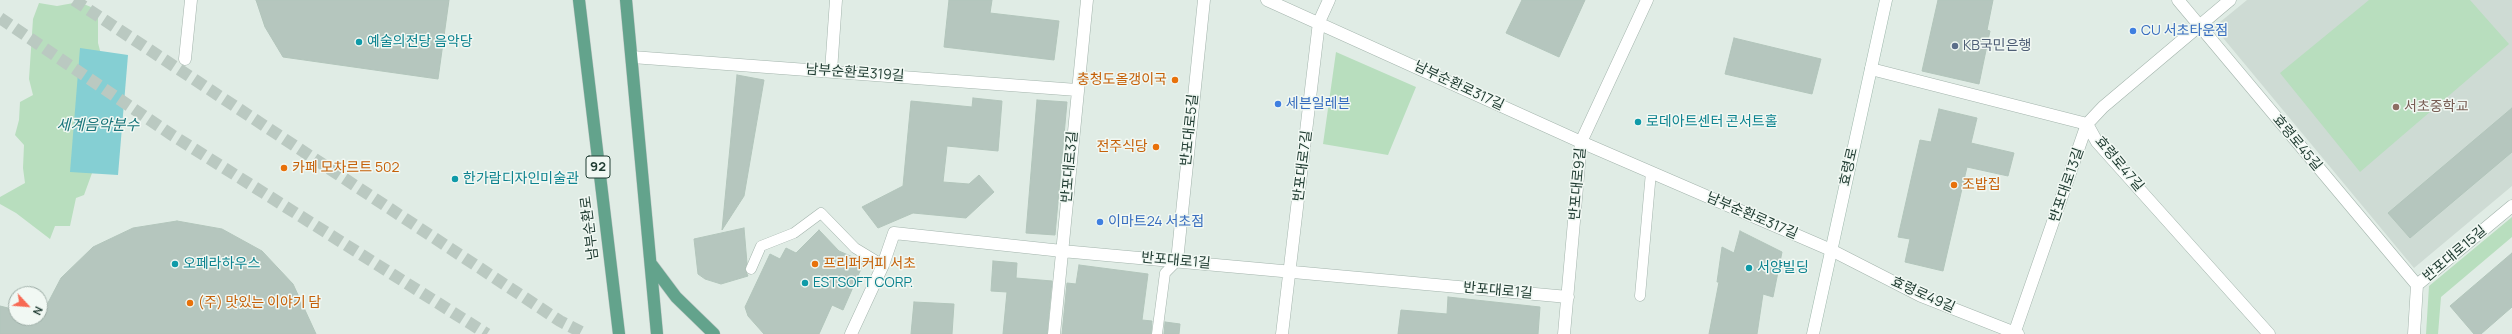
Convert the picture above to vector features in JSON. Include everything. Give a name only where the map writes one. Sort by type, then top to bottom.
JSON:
[{"type":"main road","name":"남부순환로","points":[[579,0],[618,334]]},
{"type":"main road","points":[[626,0],[652,265],[657,334]]},
{"type":"main road","points":[[652,265],[676,297],[714,334]]},
{"type":"street","points":[[185,59],[192,0]]},
{"type":"street","points":[[831,71],[836,0]]},
{"type":"street","name":"반포대로3길","points":[[1054,334],[1087,0]]},
{"type":"street","name":"반포대로5길","points":[[1177,260],[1204,0]]},
{"type":"street","name":"남부순환로317길","points":[[1267,0],[1320,22],[1581,142],[1831,250]]},
{"type":"street","name":"반포대로7길","points":[[1282,334],[1320,22],[1329,0]]},
{"type":"street","name":"반포대로9길","points":[[1564,334],[1581,142],[1647,0]]},
{"type":"street","name":"효령로","points":[[1813,334],[1886,0]]},
{"type":"street","name":"효령로45길","points":[[2178,0],[2198,27],[2417,285]]},
{"type":"street","name":"반포대로13길","points":[[2014,334],[2087,124],[2103,107],[2230,0]]},
{"type":"street","name":"남부순환로319길","points":[[632,57],[1077,90]]},
{"type":"street","name":"효령로47길","points":[[1871,69],[2087,124],[2098,142],[2269,334]]},
{"type":"street","name":"반포대로15길","points":[[2414,334],[2417,285],[2512,206]]},
{"type":"street","name":"반포대로1길","points":[[851,334],[883,265],[894,233],[1062,251],[1177,260],[1290,272],[1568,297]]},
{"type":"street","name":"효령로49길","points":[[1831,250],[1921,296],[2014,334],[2018,334]]},
{"type":"lane","points":[[1640,296],[1651,172]]},
{"type":"lane","points":[[751,269],[761,246],[794,233],[821,213],[855,248],[883,265]]},
{"type":"lane","points":[[1157,334],[1164,273],[1177,260]]},
{"type":"shaded area","name":"서초중학교","points":[[2247,0],[2512,0],[2512,186],[2414,268],[2214,27]]},
{"type":"green space","points":[[2369,0],[2470,0],[2509,44],[2360,172],[2280,73]]},
{"type":"green space","points":[[79,2],[98,10],[98,43],[103,62],[99,154],[84,195],[76,198],[70,226],[55,226],[50,239],[16,213],[0,204],[0,197],[25,183],[23,168],[24,145],[15,135],[19,120],[20,102],[33,95],[29,79],[33,19],[39,3],[57,6]]},
{"type":"green space","points":[[1336,52],[1416,87],[1388,155],[1323,144]]},
{"type":"green space","points":[[2512,217],[2512,237],[2441,297],[2438,334],[2426,334],[2429,286]]},
{"type":"water","name":"세계음악분수","points":[[80,48],[128,55],[118,175],[70,172]]},
{"type":"building","name":"예술의전당 음악당","points":[[256,0],[449,0],[438,79],[283,57],[265,27]]},
{"type":"building","points":[[949,0],[992,0],[990,13],[1059,21],[1054,60],[944,47]]},
{"type":"building","points":[[1522,0],[1585,0],[1559,57],[1506,33]]},
{"type":"building","points":[[1938,0],[1993,0],[1987,30],[1990,31],[1979,84],[1922,71]]},
{"type":"building","points":[[1734,38],[1821,59],[1812,94],[1725,74]]},
{"type":"building","points":[[737,75],[764,80],[744,196],[722,230]]},
{"type":"building","points":[[973,98],[1002,101],[998,151],[947,146],[943,182],[969,184],[979,175],[994,192],[966,218],[913,213],[878,228],[862,207],[903,186],[911,101],[972,107]]},
{"type":"building","points":[[1037,100],[1067,102],[1055,235],[1026,233]]},
{"type":"building","points":[[2512,108],[2512,152],[2410,238],[2388,213]]},
{"type":"building","points":[[1939,109],[1977,118],[1971,143],[2014,153],[2008,176],[1967,167],[1943,271],[1905,262],[1910,239],[1898,237],[1920,140],[1931,142]]},
{"type":"building","name":"오페라하우스","points":[[177,221],[222,229],[262,251],[293,284],[316,334],[0,334],[0,306],[8,308],[8,326],[48,326],[48,303],[61,278],[93,247],[133,228]]},
{"type":"building","points":[[744,228],[747,263],[745,269],[748,276],[721,284],[705,279],[698,274],[694,239]]},
{"type":"building","name":"ESTSOFT CORP.","points":[[819,230],[839,251],[864,262],[843,310],[832,305],[819,334],[764,334],[748,316],[745,307],[770,254],[780,259],[786,248],[796,253]]},
{"type":"building","points":[[1740,231],[1782,252],[1773,297],[1763,294],[1757,334],[1709,334],[1719,282],[1717,282],[1722,247],[1734,253]]},
{"type":"building","points":[[2512,253],[2512,307],[2481,334],[2474,334],[2450,306]]},
{"type":"building","points":[[993,261],[1017,263],[1016,278],[1052,281],[1047,334],[1003,334],[1007,292],[991,291]]},
{"type":"building","points":[[1079,265],[1148,274],[1142,320],[1152,321],[1151,334],[1062,334],[1067,283],[1076,284]]},
{"type":"building","points":[[1448,297],[1540,307],[1538,334],[1398,334],[1401,310],[1447,314]]},
{"type":"building","points":[[914,302],[954,304],[952,334],[911,334]]},
{"type":"building","points":[[1165,322],[1180,324],[1179,334],[1164,334]]},
{"type":"tunnel","points":[[74,0],[560,321],[585,334]]},
{"type":"tunnel","points":[[0,18],[172,135],[487,334]]},
{"type":"place","name":"CU 서초타운점","points":[[2133,31]]},
{"type":"place","name":"예술의전당 음악당","points":[[359,42]]},
{"type":"place","name":"KB국민은행","points":[[1955,46]]},
{"type":"place","name":"충청도올갱이국","points":[[1175,80]]},
{"type":"place","name":"세븐일레븐","points":[[1278,104]]},
{"type":"place","name":"서초중학교","points":[[2396,107]]},
{"type":"place","name":"로데아트센터 콘서트홀","points":[[1638,122]]},
{"type":"place","name":"전주식당","points":[[1156,147]]},
{"type":"place","name":"카페 모차르트 502","points":[[284,168]]},
{"type":"place","name":"한가람디자인미술관","points":[[455,179]]},
{"type":"place","name":"조밥집","points":[[1954,185]]},
{"type":"place","name":"이마트24 서초점","points":[[1100,222]]},
{"type":"place","name":"오페라하우스","points":[[175,264]]},
{"type":"place","name":"프리퍼커피 서초","points":[[815,264]]},
{"type":"place","name":"서양빌딩","points":[[1749,268]]},
{"type":"place","name":"ESTSOFT CORP.","points":[[805,283]]},
{"type":"place","name":"(주) 맛있는 이야기 담","points":[[190,303]]}]
